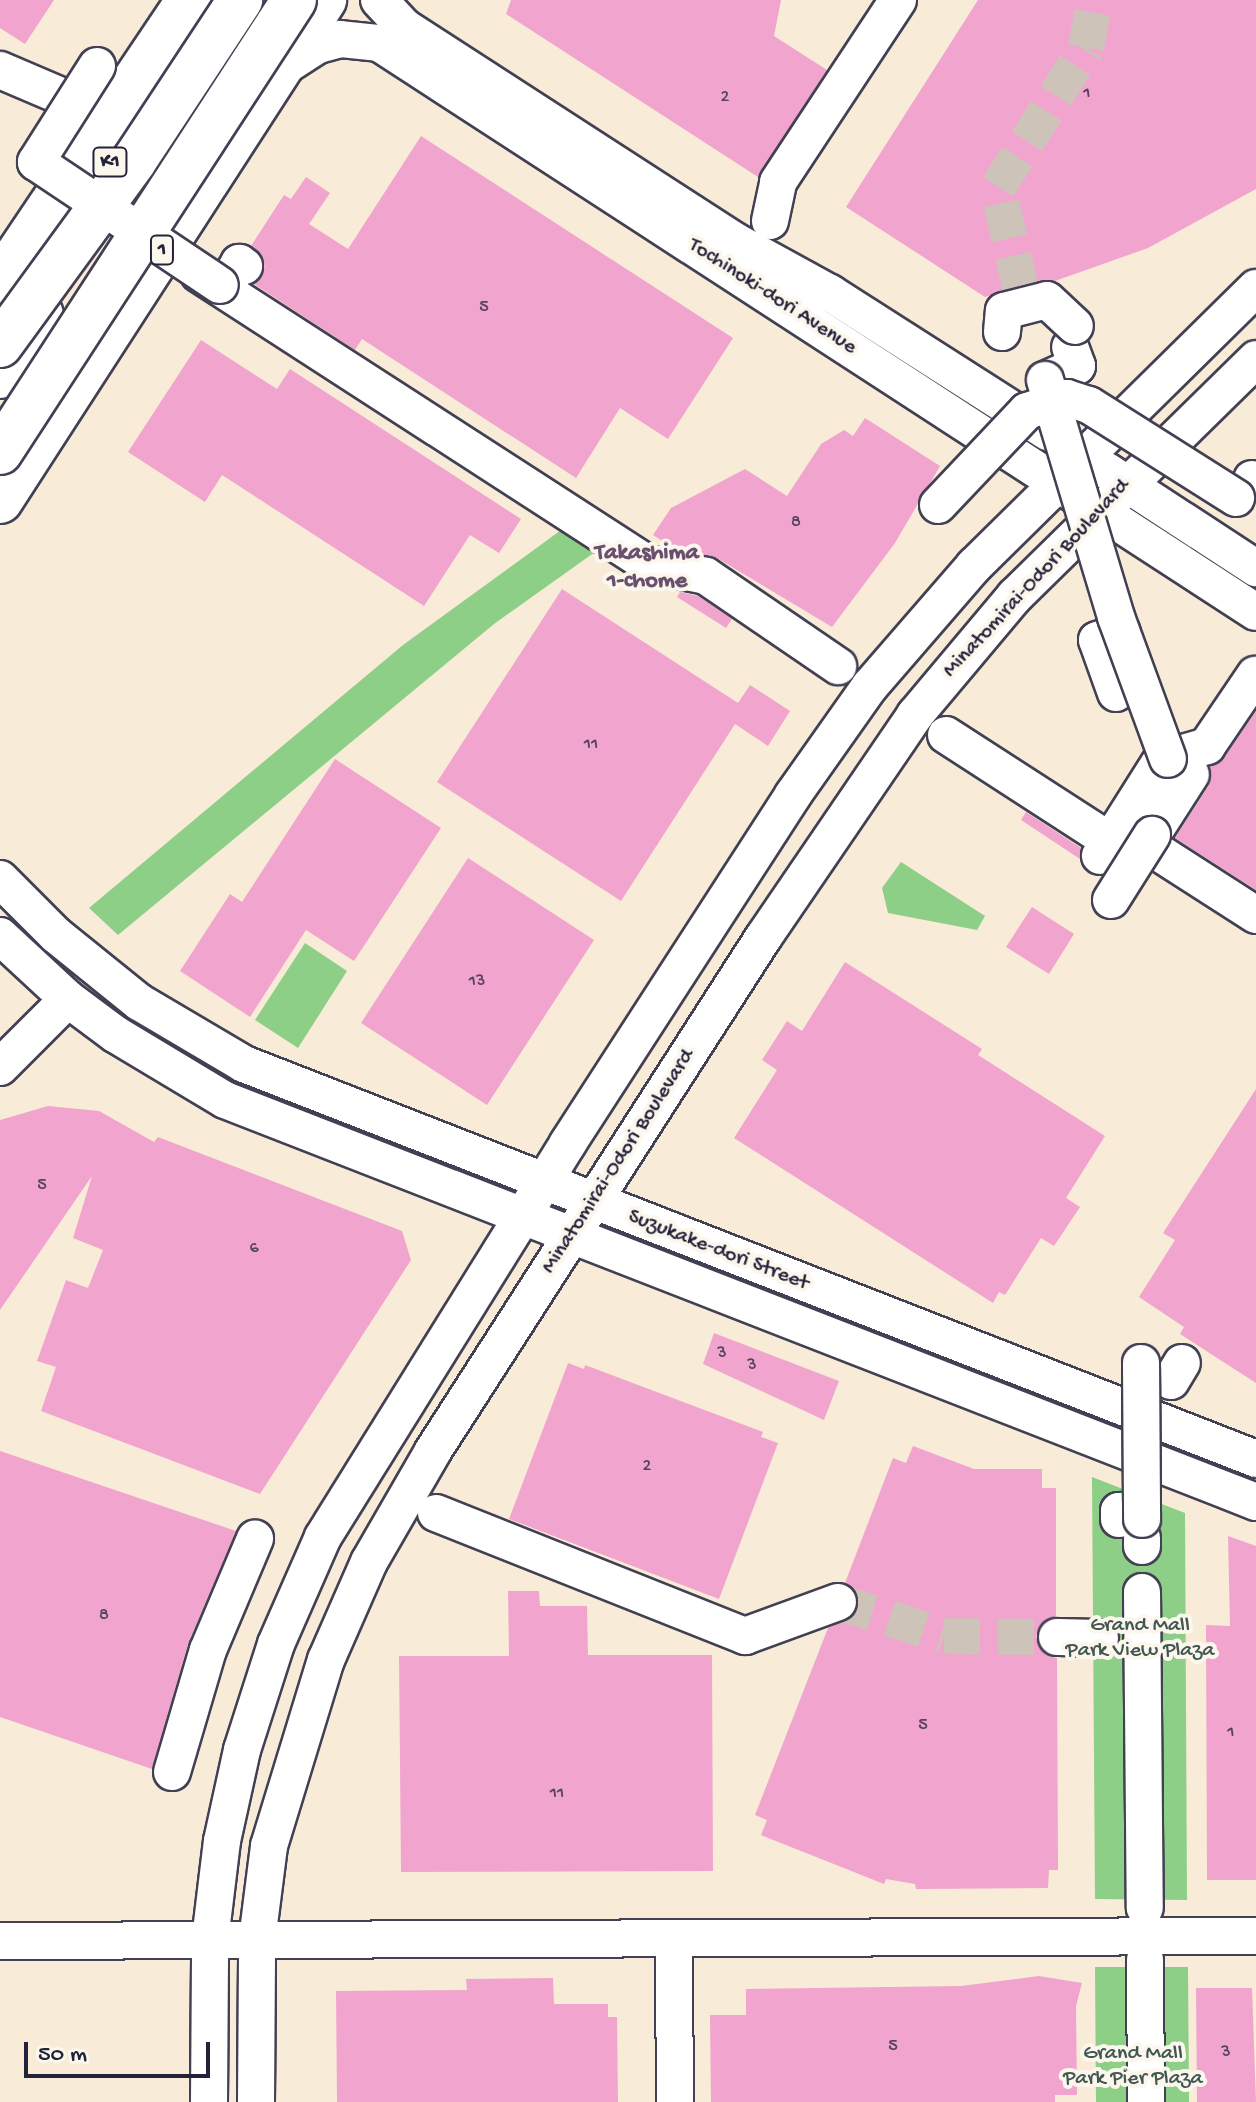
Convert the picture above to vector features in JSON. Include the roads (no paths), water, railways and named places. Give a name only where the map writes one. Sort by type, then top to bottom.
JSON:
[{"type":"highway","points":[[0,281],[112,119],[189,0]]},
{"type":"highway","name":"K1","points":[[0,322],[217,0]]},
{"type":"highway","points":[[0,376],[183,100],[228,0]]},
{"type":"highway","points":[[0,345],[134,161],[240,0]]},
{"type":"highway","points":[[0,402],[264,0]]},
{"type":"highway","points":[[0,452],[294,0]]},
{"type":"highway","name":"1","points":[[0,430],[217,101],[313,0]]},
{"type":"highway","name":"1","points":[[0,501],[324,0]]},
{"type":"street","name":"Tochinoki-dori Avenue","points":[[379,0],[397,38],[1057,482],[1256,612]]},
{"type":"street","points":[[770,221],[778,182],[898,0]]},
{"type":"street","name":"Tochinoki-dori Avenue","points":[[279,70],[308,50],[340,39],[397,38],[733,240],[830,293],[1256,568]]},
{"type":"street","points":[[97,66],[36,162],[221,277],[648,564],[706,576],[838,666]]},
{"type":"street","points":[[0,70],[112,119]]},
{"type":"street","points":[[209,2102],[213,1895],[242,1750],[276,1644],[338,1512],[543,1183],[793,795],[870,686],[974,566],[1083,455],[1256,288]]},
{"type":"street","points":[[940,493],[1077,366],[1072,337],[1047,300],[1016,309]]},
{"type":"street","name":"Minatomirai-Odori Boulevard","points":[[256,2102],[257,1940],[269,1846],[290,1763],[326,1660],[369,1562],[571,1238],[835,825],[915,715],[1015,596],[1126,483],[1256,359]]},
{"type":"street","points":[[1048,390],[1089,405],[1252,498]]},
{"type":"street","points":[[1048,390],[1111,654],[1168,759],[1177,766]]},
{"type":"street","points":[[1111,900],[1129,846],[1177,766],[1207,746],[1255,675]]},
{"type":"street","points":[[946,735],[1129,846],[1256,915]]},
{"type":"street","points":[[1129,846],[1256,888]]},
{"type":"street","name":"Suzukake-dori Street","points":[[0,879],[93,966],[180,1030],[298,1088],[1256,1459]]},
{"type":"street","points":[[0,936],[68,999],[115,1034],[225,1100],[521,1218]]},
{"type":"street","points":[[1,1063],[68,999]]},
{"type":"street","points":[[29,1038],[70,1027],[115,1034]]},
{"type":"street","name":"Suzukake-dori Street","points":[[521,1218],[1256,1502]]},
{"type":"street","points":[[1145,1908],[1140,1553],[1164,1364]]},
{"type":"street","points":[[436,1513],[745,1636],[838,1602]]},
{"type":"street","points":[[172,1772],[202,1648],[255,1539]]},
{"type":"street","points":[[1057,1637],[1100,1638]]},
{"type":"street","points":[[0,1941],[1256,1936]]},
{"type":"street","points":[[674,1938],[675,2102]]},
{"type":"street","points":[[1145,1960],[1146,2102]]},
{"type":"tunnel","points":[[1021,291],[998,187],[1086,48],[1095,0]]},
{"type":"tunnel","points":[[838,1602],[944,1636],[1057,1637]]},
{"type":"district","name":"Takashima 1-chome","points":[[647,568]]},
{"type":"park label","name":"Grand Mall Park View Plaza","points":[[1140,1638]]},
{"type":"park label","name":"Grand Mall Park Pier Plaza","points":[[1133,2066]]}]
